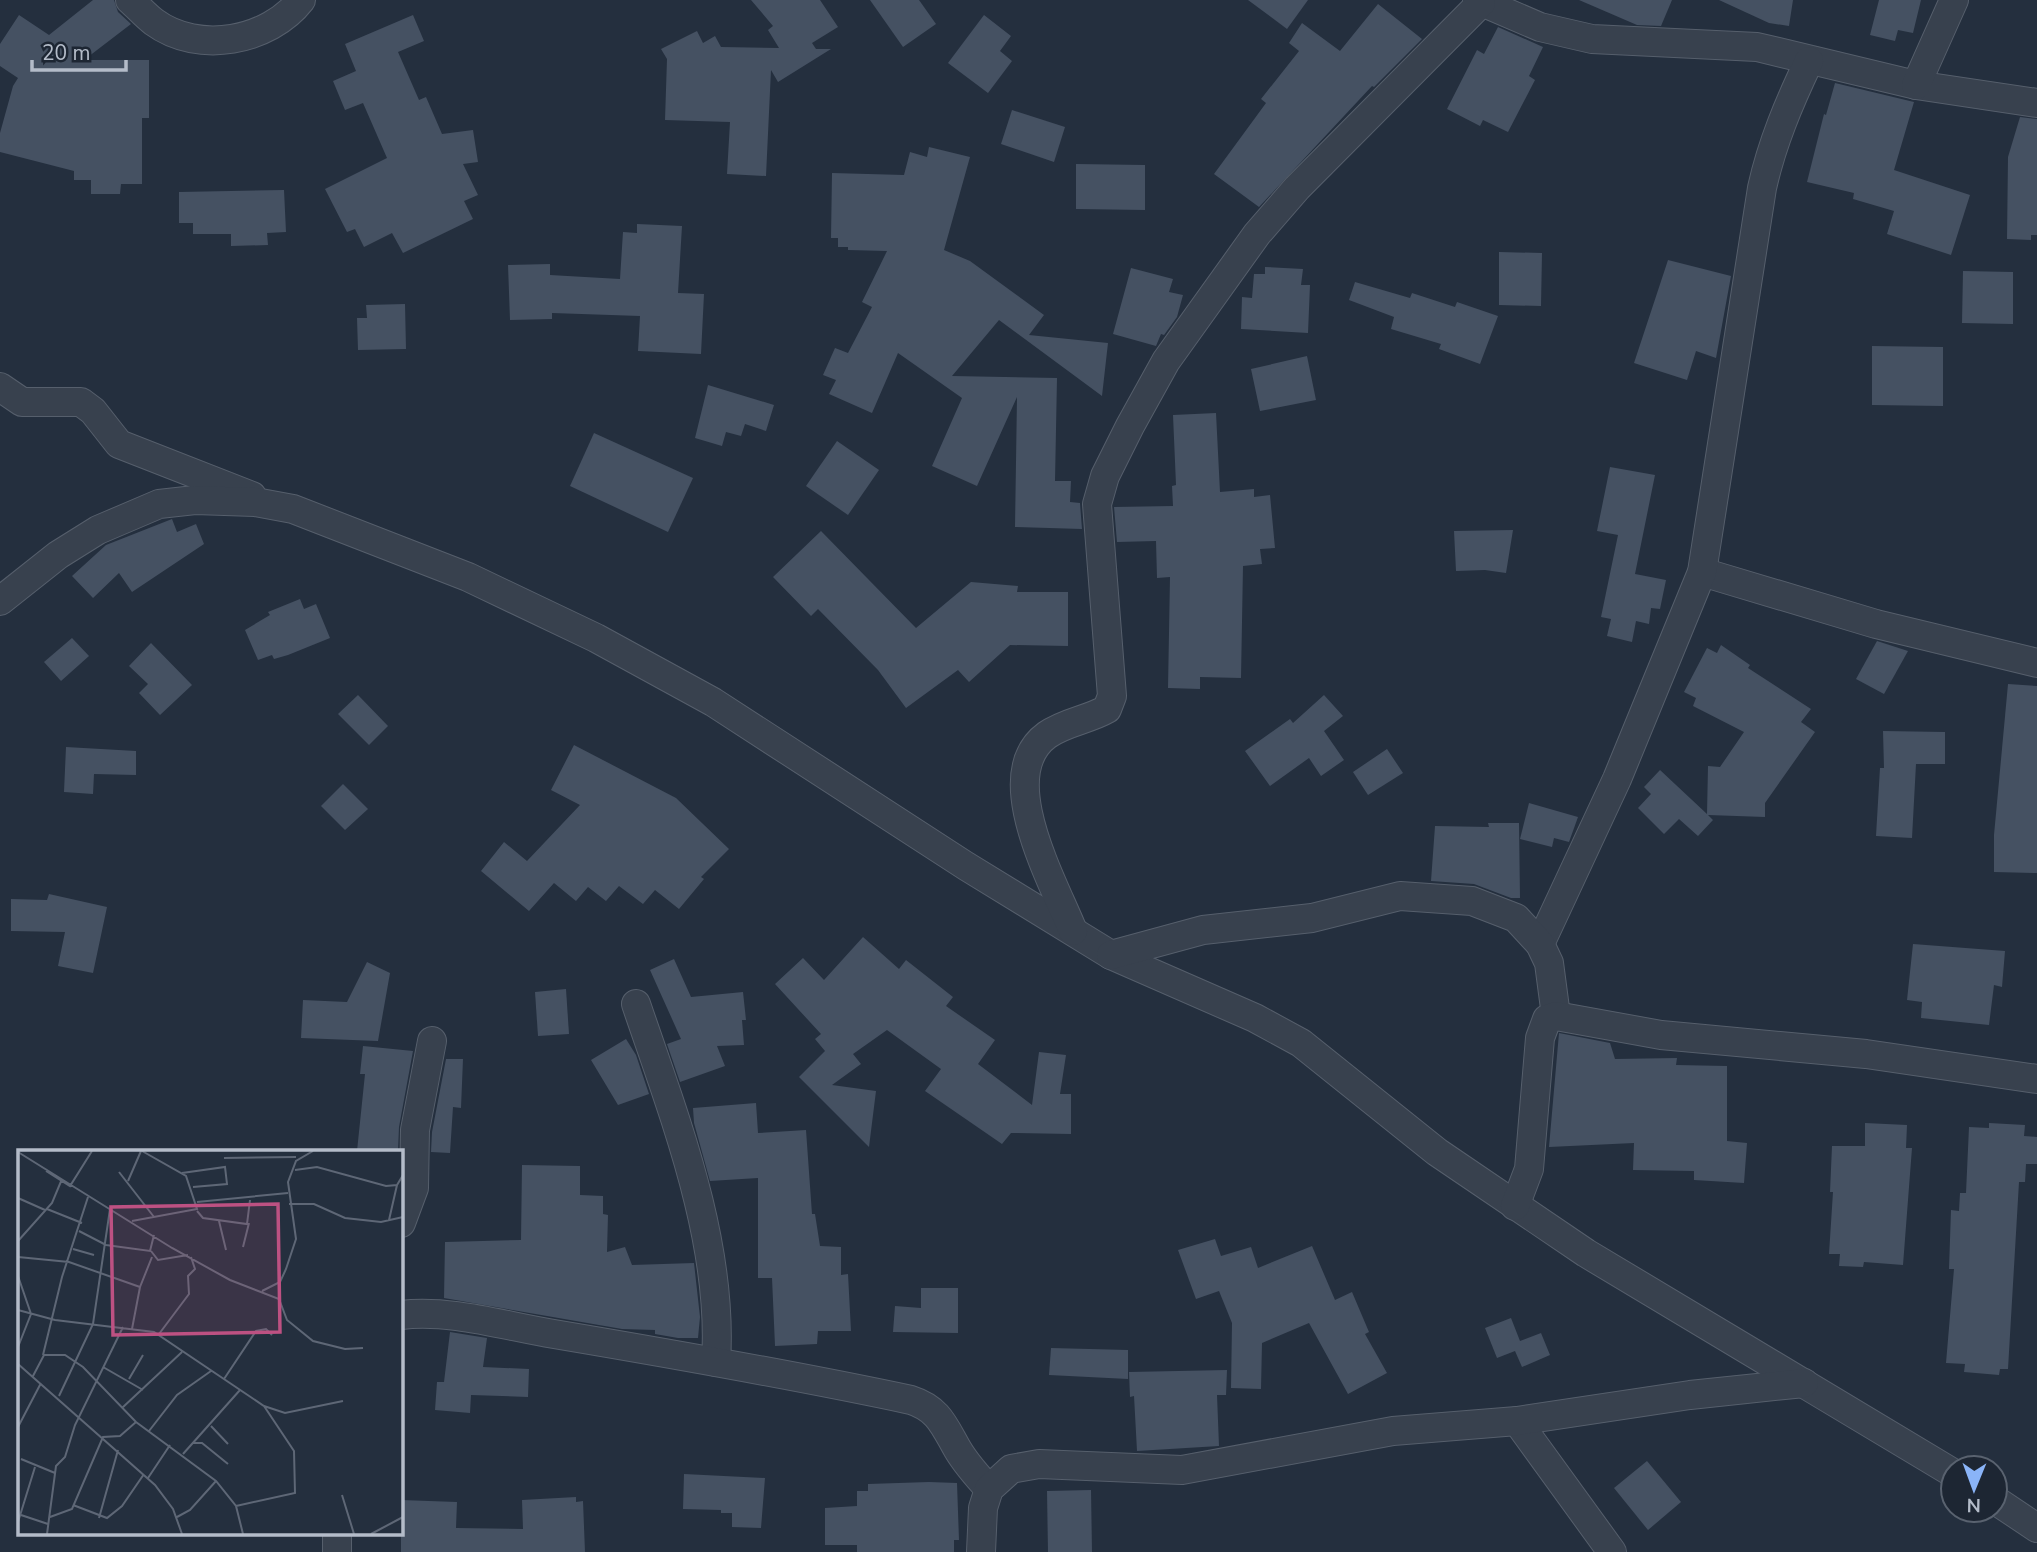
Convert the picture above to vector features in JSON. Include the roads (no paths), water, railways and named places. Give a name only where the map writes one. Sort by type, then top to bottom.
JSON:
[{"type":"street","points":[[130,0],[155,23],[176,34],[224,39],[255,34],[273,26],[289,15],[301,0]]},
{"type":"street","points":[[1916,85],[1954,0]]},
{"type":"street","points":[[1073,931],[1028,814],[1023,784],[1026,763],[1046,735],[1107,709],[1112,696],[1098,540],[1097,505],[1105,476],[1167,361],[1257,234],[1297,188],[1479,1],[1541,27],[1592,39],[1757,47],[1916,85],[2037,103]]},
{"type":"street","points":[[1540,944],[1617,779],[1702,572],[1762,188],[1778,131],[1809,61]]},
{"type":"street","points":[[0,387],[22,402],[81,402],[93,411],[119,444],[127,448],[274,505],[312,515],[397,547],[468,577],[596,638],[713,702],[954,859],[1111,955],[1255,1018],[1301,1043],[1364,1090],[1437,1152],[1515,1206],[1586,1253],[1939,1465]]},
{"type":"street","points":[[0,601],[58,555],[134,512],[159,504],[195,500],[274,505]]},
{"type":"street","points":[[1702,572],[1876,624],[2037,663]]},
{"type":"street","points":[[1111,955],[1203,930],[1312,918],[1400,896],[1472,901],[1516,918],[1540,944],[1549,962],[1556,1016]]},
{"type":"street","points":[[636,1004],[680,1136],[711,1258],[718,1324],[716,1362]]},
{"type":"street","points":[[1515,1206],[1529,1169],[1540,1038],[1547,1018],[1556,1016],[1661,1035],[1866,1054],[2037,1079]]},
{"type":"street","points":[[402,1220],[414,1188],[415,1130],[432,1041]]},
{"type":"street","points":[[402,1315],[419,1313],[475,1321],[716,1362],[929,1405],[942,1418],[971,1470],[989,1489]]},
{"type":"street","points":[[981,1552],[983,1508],[989,1489],[1011,1469],[1039,1464],[1182,1470],[1393,1431],[1517,1421],[1690,1395],[1804,1383]]},
{"type":"street","points":[[1517,1421],[1612,1552]]},
{"type":"street","points":[[2009,1509],[2037,1528]]},
{"type":"street","points":[[337,1534],[337,1552]]}]
